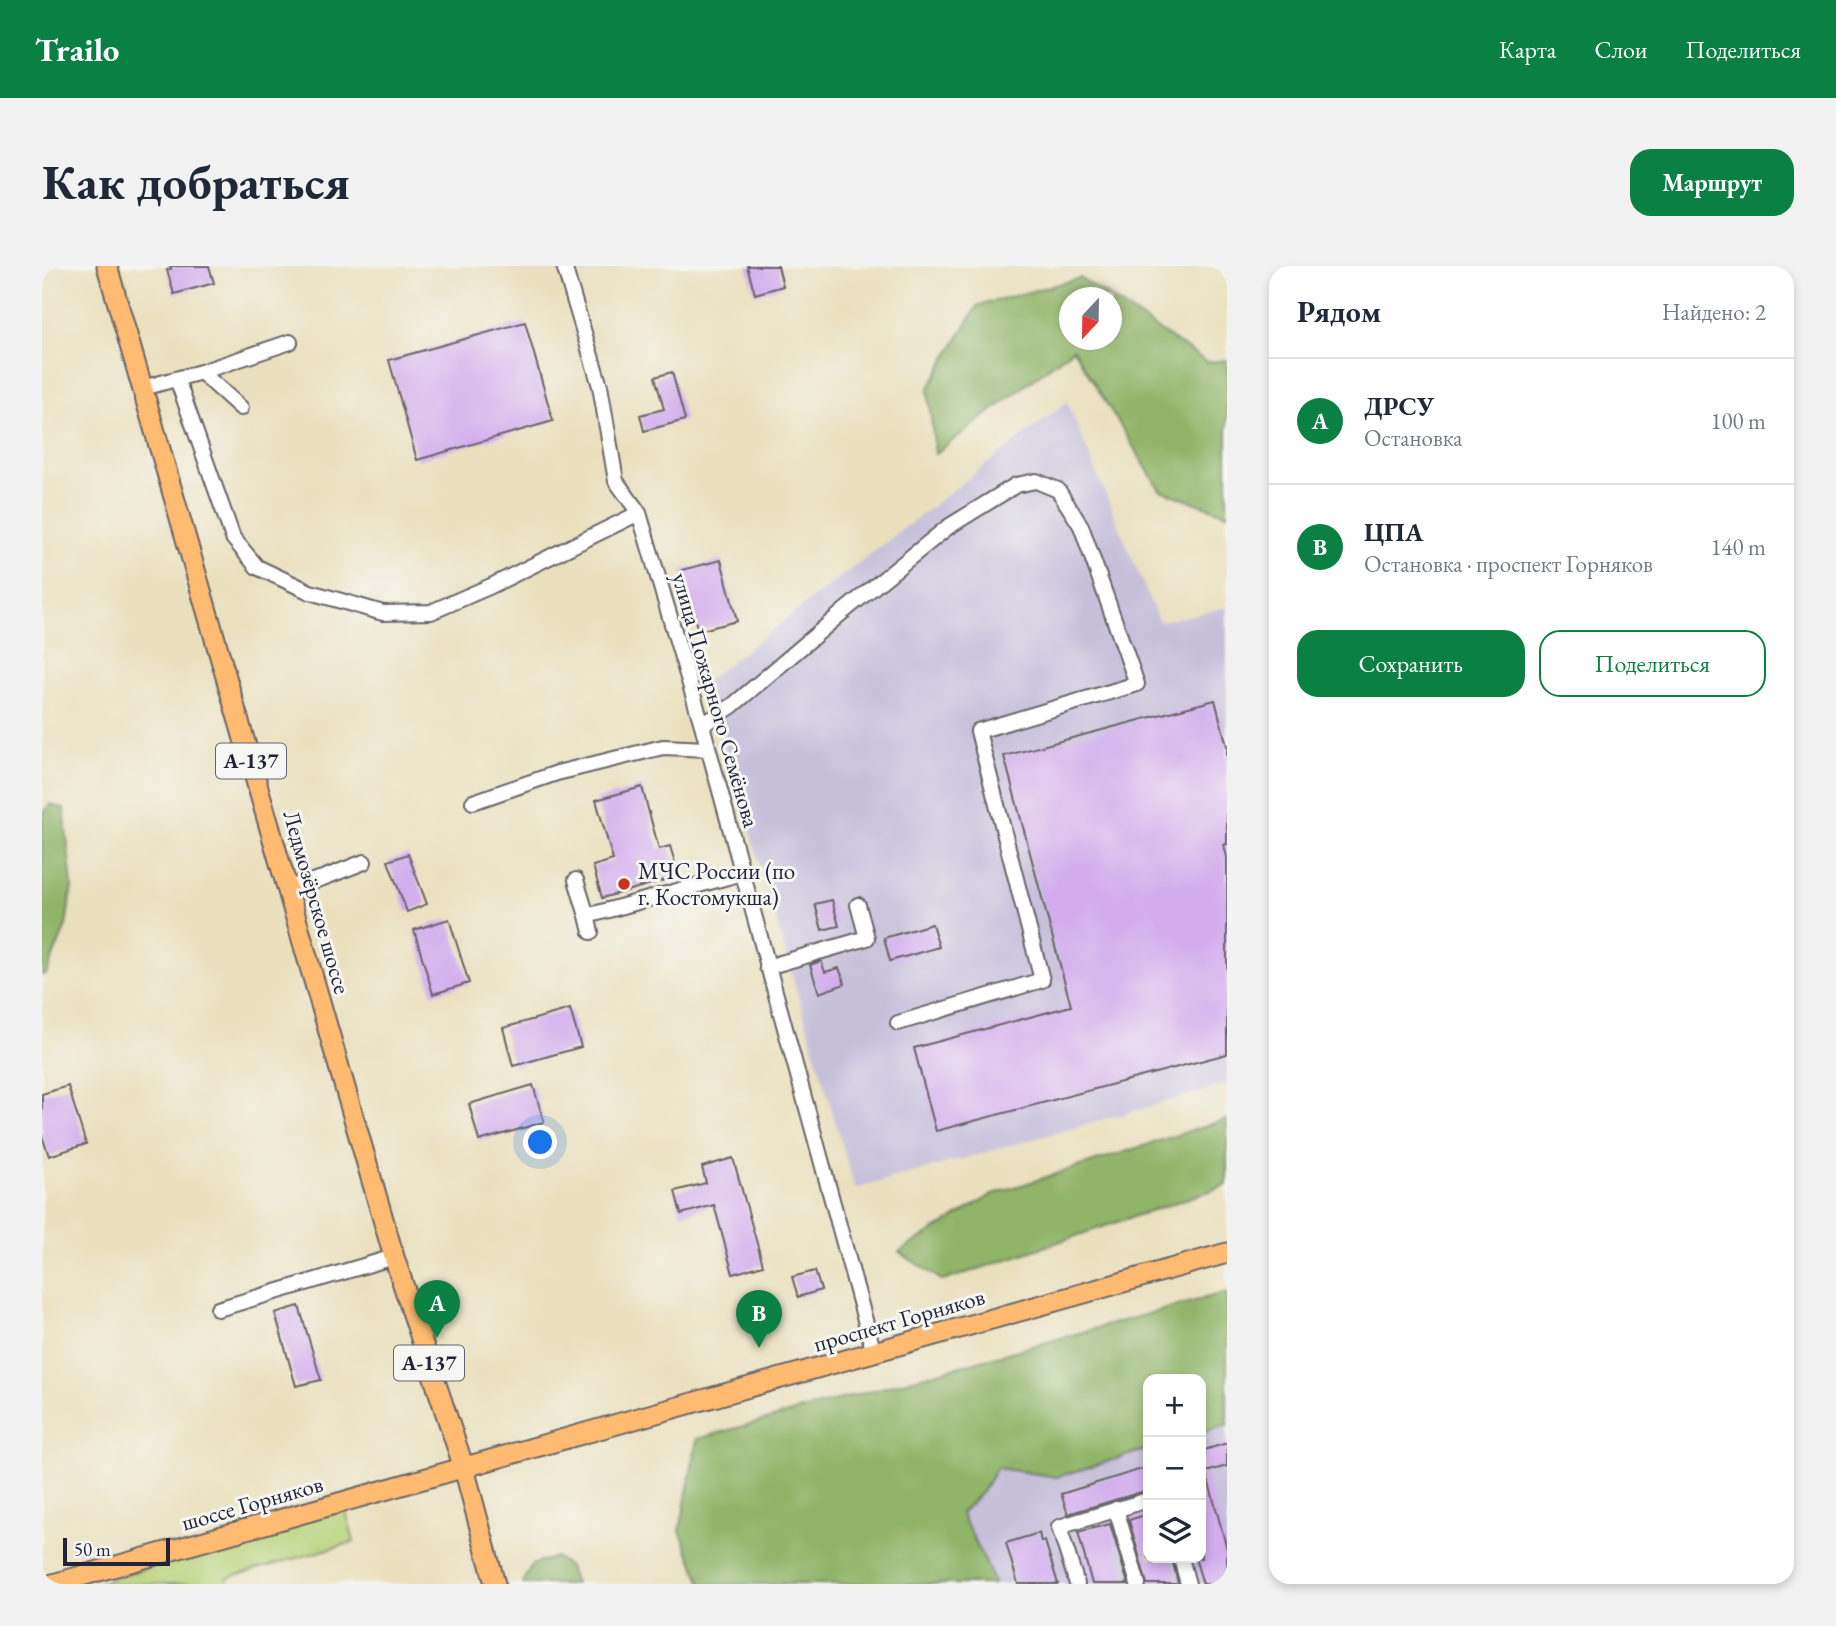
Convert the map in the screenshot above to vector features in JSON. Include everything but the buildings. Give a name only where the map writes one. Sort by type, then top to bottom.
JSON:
[{"type":"main road","name":"Ледмозёрское шоссе","points":[[107,266],[394,1257],[464,1468]]},
{"type":"main road","name":"проспект Горняков","points":[[464,1468],[1227,1253]]},
{"type":"main road","name":"шоссе Горняков","points":[[53,1584],[464,1468]]},
{"type":"main road","name":"А-137","points":[[464,1468],[495,1584]]},
{"type":"street","name":"улица Пожарного Семёнова","points":[[564,266],[600,386],[616,481],[639,513],[702,724],[874,1353]]},
{"type":"street","points":[[143,388],[290,342]]},
{"type":"street","points":[[201,372],[241,408]]},
{"type":"street","points":[[177,379],[233,538],[257,566],[310,592],[383,613],[431,612],[491,586],[639,513]]},
{"type":"street","points":[[702,724],[732,706],[948,527],[1016,485],[1036,481],[1058,490],[1081,526],[1137,684],[978,731],[1042,980],[898,1023]]},
{"type":"street","points":[[473,802],[558,773],[663,747],[708,749]]},
{"type":"street","points":[[288,888],[364,862]]},
{"type":"street","points":[[587,916],[742,873]]},
{"type":"street","points":[[576,880],[592,932]]},
{"type":"street","points":[[767,968],[867,938],[858,905]]},
{"type":"street","points":[[218,1309],[394,1257]]},
{"type":"street","points":[[1077,1584],[1059,1527],[1143,1502]]},
{"type":"street","points":[[1116,1510],[1138,1584]]},
{"type":"street","points":[[1182,1563],[1188,1584]]},
{"type":"shaded area","points":[[1067,402],[1159,622],[1227,607],[1227,1085],[855,1189],[706,681]]},
{"type":"shaded area","points":[[1227,1413],[1227,1584],[981,1584],[949,1529],[962,1479],[1143,1434],[1143,1563],[1206,1563],[1206,1418]]},
{"type":"green space","points":[[1080,278],[1094,287],[1059,287],[1059,350],[1072,350],[935,454],[928,389],[977,306]]},
{"type":"green space","points":[[1122,306],[1207,362],[1227,360],[1227,514],[1160,490],[1074,350],[1122,350]]},
{"type":"green space","points":[[50,804],[64,809],[72,886],[66,926],[46,974],[42,975],[42,815]]},
{"type":"green space","points":[[1227,1119],[1227,1185],[943,1281],[899,1252],[993,1194]]},
{"type":"green space","points":[[1227,1292],[1227,1425],[1206,1431],[1206,1374],[1143,1374],[1143,1451],[1057,1477],[997,1468],[981,1493],[961,1513],[989,1570],[993,1584],[702,1584],[680,1531],[697,1439]]},
{"type":"green space","points":[[345,1507],[354,1542],[226,1578],[229,1584],[96,1584]]},
{"type":"green space","points":[[556,1557],[569,1567],[575,1584],[523,1584],[531,1565]]},
{"type":"place","name":"МЧС России (по г. Костомукша)","points":[[624,884]]},
{"type":"place","name":"ДРСУ","points":[[437,1338]]},
{"type":"place","name":"ЦПА","points":[[759,1348]]}]
